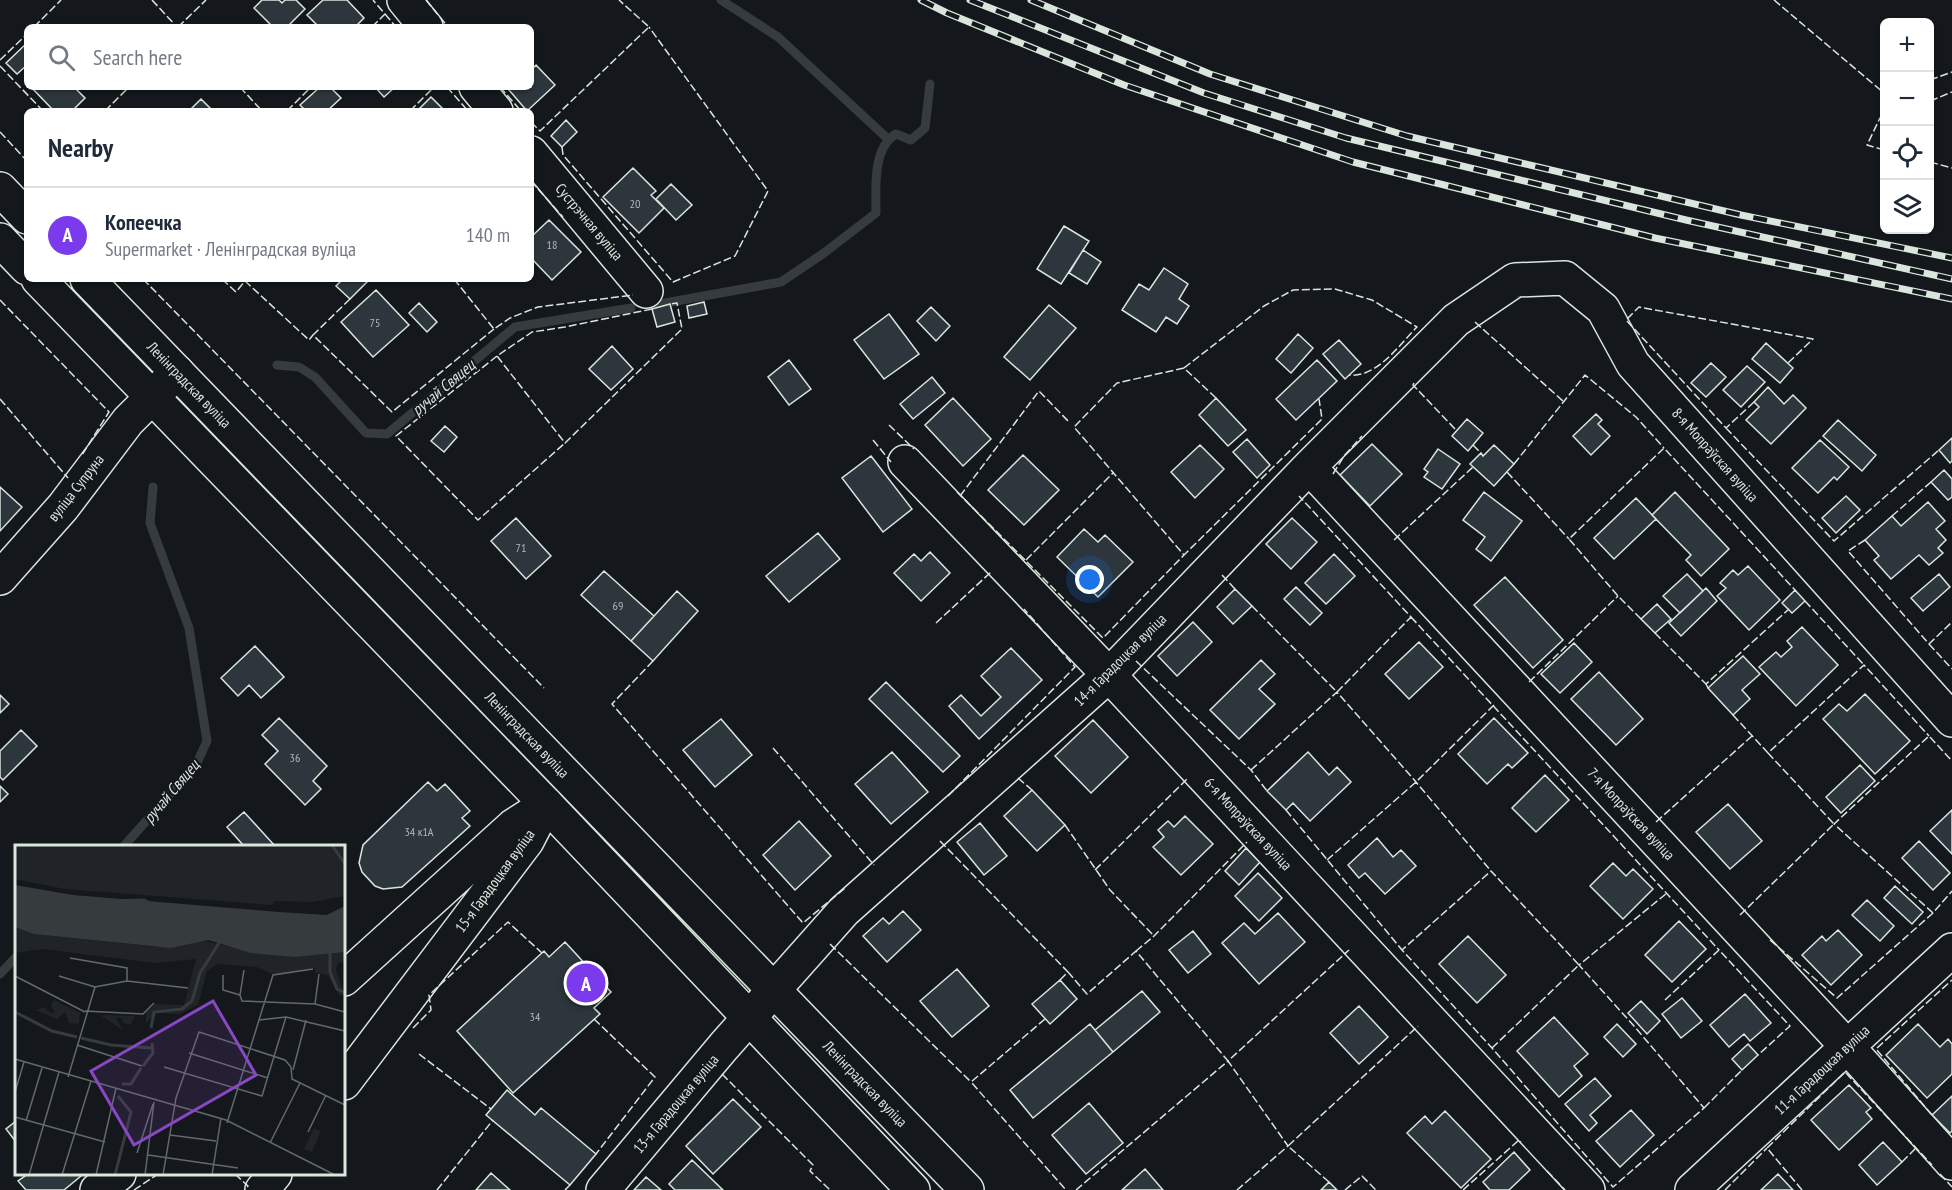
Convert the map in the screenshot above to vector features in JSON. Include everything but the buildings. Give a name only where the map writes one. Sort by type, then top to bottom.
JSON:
[{"type":"street","points":[[404,0],[424,24]]},
{"type":"street","points":[[478,90],[494,108]]},
{"type":"street","name":"Сустрэчная вуліца","points":[[534,157],[646,291]]},
{"type":"street","points":[[0,189],[24,214]]},
{"type":"street","points":[[0,240],[24,265]]},
{"type":"street","name":"8-я Мопраўская вуліца","points":[[1456,320],[1515,280],[1565,278],[1603,309],[1633,364],[1952,720]]},
{"type":"street","points":[[41,282],[546,804],[913,1190]]},
{"type":"street","name":"Ленінградская вуліца","points":[[90,282],[967,1190]]},
{"type":"street","name":"14-я Гарадоцкая вуліца","points":[[749,1018],[844,911],[1109,675],[1309,467],[1456,320]]},
{"type":"street","name":"вуліца Супруна","points":[[0,578],[63,507],[128,421],[177,372]]},
{"type":"street","name":"6-я Мопраўская вуліца","points":[[905,462],[1109,675],[1588,1190]]},
{"type":"street","name":"7-я Мопраўская вуліца","points":[[1309,467],[1952,1163]]},
{"type":"street","points":[[546,804],[570,780]]},
{"type":"street","name":"15-я Гарадоцкая вуліца","points":[[345,978],[513,826],[546,804]]},
{"type":"street","name":"15-я Гарадоцкая вуліца","points":[[345,1082],[527,841],[546,804]]},
{"type":"street","name":"11-я Гарадоцкая вуліца","points":[[1692,1190],[1952,950]]},
{"type":"street","name":"13-я Гарадоцкая вуліца","points":[[603,1190],[749,1018]]},
{"type":"street","points":[[97,1190],[116,1175]]},
{"type":"street","points":[[262,1190],[273,1175]]},
{"type":"waterway","points":[[721,0],[778,37],[888,139]]},
{"type":"waterway","name":"ручай Свяцец","points":[[654,305],[781,282],[824,253],[876,213],[877,170],[883,149],[888,140],[896,134],[911,140],[925,128],[930,84]]},
{"type":"waterway","name":"ручай Свяцец","points":[[277,365],[299,367],[315,377],[366,433],[387,434],[515,327],[631,308]]},
{"type":"waterway","name":"ручай Свяцец","points":[[125,845],[196,765],[207,741],[189,628],[150,523],[153,487]]},
{"type":"waterway","name":"ручай Свяцец","points":[[0,974],[15,958]]},
{"type":"railway","points":[[921,0],[947,13],[1124,85],[1353,162],[1655,238],[1952,299]]},
{"type":"railway","points":[[970,0],[1204,93],[1346,138],[1686,220],[1952,279]]},
{"type":"railway","points":[[1031,0],[1210,74],[1407,136],[1741,215],[1952,258]]},
{"type":"fence","points":[[37,24],[61,0]]},
{"type":"fence","points":[[152,0],[174,24]]},
{"type":"fence","points":[[181,24],[206,0]]},
{"type":"fence","points":[[373,0],[385,14],[375,24]]},
{"type":"fence","points":[[426,0],[446,24]]},
{"type":"fence","points":[[534,125],[540,131],[649,27],[619,0]]},
{"type":"fence","points":[[1774,0],[1880,90]]},
{"type":"fence","points":[[385,14],[393,24]]},
{"type":"fence","points":[[562,147],[563,155],[673,282],[735,256],[768,191],[649,27]]},
{"type":"fence","points":[[0,60],[24,37]]},
{"type":"fence","points":[[0,66],[40,108]]},
{"type":"fence","points":[[1934,79],[1952,72]]},
{"type":"fence","points":[[108,108],[126,90]]},
{"type":"fence","points":[[243,90],[259,108]]},
{"type":"fence","points":[[290,108],[308,90]]},
{"type":"fence","points":[[413,108],[431,90]]},
{"type":"fence","points":[[450,90],[465,108]]},
{"type":"fence","points":[[503,90],[518,108]]},
{"type":"fence","points":[[1934,99],[1952,92]]},
{"type":"fence","points":[[1880,118],[1867,145],[1880,149]]},
{"type":"fence","points":[[0,132],[24,158]]},
{"type":"fence","points":[[1934,163],[1952,168]]},
{"type":"fence","points":[[534,184],[563,217]]},
{"type":"fence","points":[[146,282],[544,688]]},
{"type":"fence","points":[[225,282],[236,292],[244,282]]},
{"type":"fence","points":[[246,282],[309,340],[313,335]]},
{"type":"fence","points":[[456,282],[494,329],[510,318],[538,307],[633,295]]},
{"type":"fence","points":[[1216,398],[1184,368],[1264,306],[1293,290],[1335,289],[1372,300],[1417,327],[1378,366],[1359,375],[1349,375]]},
{"type":"fence","points":[[350,299],[313,335],[392,412],[494,329]]},
{"type":"fence","points":[[0,300],[109,412],[82,455]]},
{"type":"fence","points":[[652,309],[532,332],[497,356],[565,443],[682,329],[677,303],[670,304]]},
{"type":"fence","points":[[1754,402],[1726,428],[1626,320],[1639,307],[1813,339],[1788,363]]},
{"type":"fence","points":[[1475,322],[1564,402]]},
{"type":"fence","points":[[497,356],[396,436],[478,520],[565,443]]},
{"type":"fence","points":[[1184,368],[1117,383],[1074,427],[1184,555],[1322,419],[1319,399]]},
{"type":"fence","points":[[1514,464],[1585,375],[1636,417],[1664,448]]},
{"type":"fence","points":[[1414,383],[1413,385],[1457,431]]},
{"type":"fence","points":[[960,496],[1039,391],[1069,422]]},
{"type":"fence","points":[[0,399],[68,478]]},
{"type":"fence","points":[[889,425],[914,449]]},
{"type":"fence","points":[[1726,428],[1834,541],[1939,450]]},
{"type":"fence","points":[[1333,474],[1344,456],[1362,436]]},
{"type":"fence","points":[[873,440],[891,462]]},
{"type":"fence","points":[[1473,445],[1481,453]]},
{"type":"fence","points":[[1641,619],[1569,539],[1664,448],[1795,590]]},
{"type":"fence","points":[[1394,540],[1473,467]]},
{"type":"fence","points":[[1507,472],[1569,539]]},
{"type":"fence","points":[[1026,560],[1113,473]]},
{"type":"fence","points":[[1892,516],[1931,482]]},
{"type":"fence","points":[[957,492],[1103,638],[1184,555]]},
{"type":"fence","points":[[1252,606],[1337,692],[1411,617],[1299,496]]},
{"type":"fence","points":[[1865,540],[1848,551],[1929,644],[1952,622]]},
{"type":"fence","points":[[936,623],[991,572]]},
{"type":"fence","points":[[1222,575],[1235,589]]},
{"type":"fence","points":[[1529,682],[1618,596]]},
{"type":"fence","points":[[1805,601],[1864,665]]},
{"type":"fence","points":[[948,796],[1075,667],[1024,609]]},
{"type":"fence","points":[[1708,688],[1706,684],[1789,609]]},
{"type":"fence","points":[[1411,617],[1719,950]]},
{"type":"fence","points":[[1655,633],[1706,684]]},
{"type":"fence","points":[[1929,644],[1952,669]]},
{"type":"fence","points":[[653,661],[612,704],[803,923],[845,888]]},
{"type":"fence","points":[[1136,661],[1251,770],[1267,791]]},
{"type":"fence","points":[[1740,915],[1834,824],[1768,753],[1864,665],[1929,736]]},
{"type":"fence","points":[[1251,770],[1337,692],[1491,871]]},
{"type":"fence","points":[[1327,860],[1416,782],[1494,705]]},
{"type":"fence","points":[[1733,715],[1768,753]]},
{"type":"fence","points":[[1656,822],[1752,736]]},
{"type":"fence","points":[[1933,913],[1834,824],[1929,736],[1952,761]]},
{"type":"fence","points":[[773,748],[874,865]]},
{"type":"fence","points":[[1018,778],[1032,790]]},
{"type":"fence","points":[[1095,870],[1187,779]]},
{"type":"fence","points":[[1286,810],[1402,950]]},
{"type":"fence","points":[[1065,825],[1110,890],[1154,936]]},
{"type":"fence","points":[[940,841],[1068,972]]},
{"type":"fence","points":[[1136,951],[1154,936],[1247,842]]},
{"type":"fence","points":[[1492,1048],[1579,965],[1491,871],[1402,950],[1492,1048],[1613,1187],[1704,1108],[1579,965],[1667,893]]},
{"type":"fence","points":[[1770,940],[1837,998],[1933,913],[1952,891]]},
{"type":"fence","points":[[413,1028],[431,1010],[429,995],[508,922],[542,953]]},
{"type":"fence","points":[[830,944],[971,1082]]},
{"type":"fence","points":[[1060,980],[1068,972],[1087,994],[1136,951],[1228,1061],[1349,950]]},
{"type":"fence","points":[[1665,1000],[1719,950],[1790,1026],[1758,1055]]},
{"type":"fence","points":[[1932,1115],[1876,1049],[1952,980]]},
{"type":"fence","points":[[594,1019],[655,1077],[596,1154]]},
{"type":"fence","points":[[1045,1019],[971,1082],[1066,1190]]},
{"type":"fence","points":[[1329,1182],[1288,1146],[1418,1026]]},
{"type":"fence","points":[[419,1054],[491,1109]]},
{"type":"fence","points":[[1076,1190],[1228,1061],[1288,1146],[1237,1190]]},
{"type":"fence","points":[[1704,1108],[1742,1070]]},
{"type":"fence","points":[[1802,1190],[1767,1148],[1845,1072],[1932,1165]]},
{"type":"fence","points":[[722,1074],[813,1165],[810,1171],[830,1190]]},
{"type":"fence","points":[[437,1190],[493,1120]]},
{"type":"fence","points":[[1463,1190],[1519,1140],[1521,1142]]},
{"type":"fence","points":[[1725,1190],[1767,1148]]},
{"type":"fence","points":[[1902,1162],[1916,1148]]},
{"type":"fence","points":[[1547,1171],[1565,1190]]},
{"type":"fence","points":[[1940,1174],[1952,1187]]},
{"type":"fence","points":[[134,1190],[156,1175]]},
{"type":"fence","points":[[236,1175],[248,1186],[245,1190]]},
{"type":"fence","points":[[1345,1190],[1362,1176],[1376,1190]]},
{"type":"fence","points":[[565,1190],[570,1185]]},
{"type":"place","name":"Копеечка","points":[[586,983]]}]
